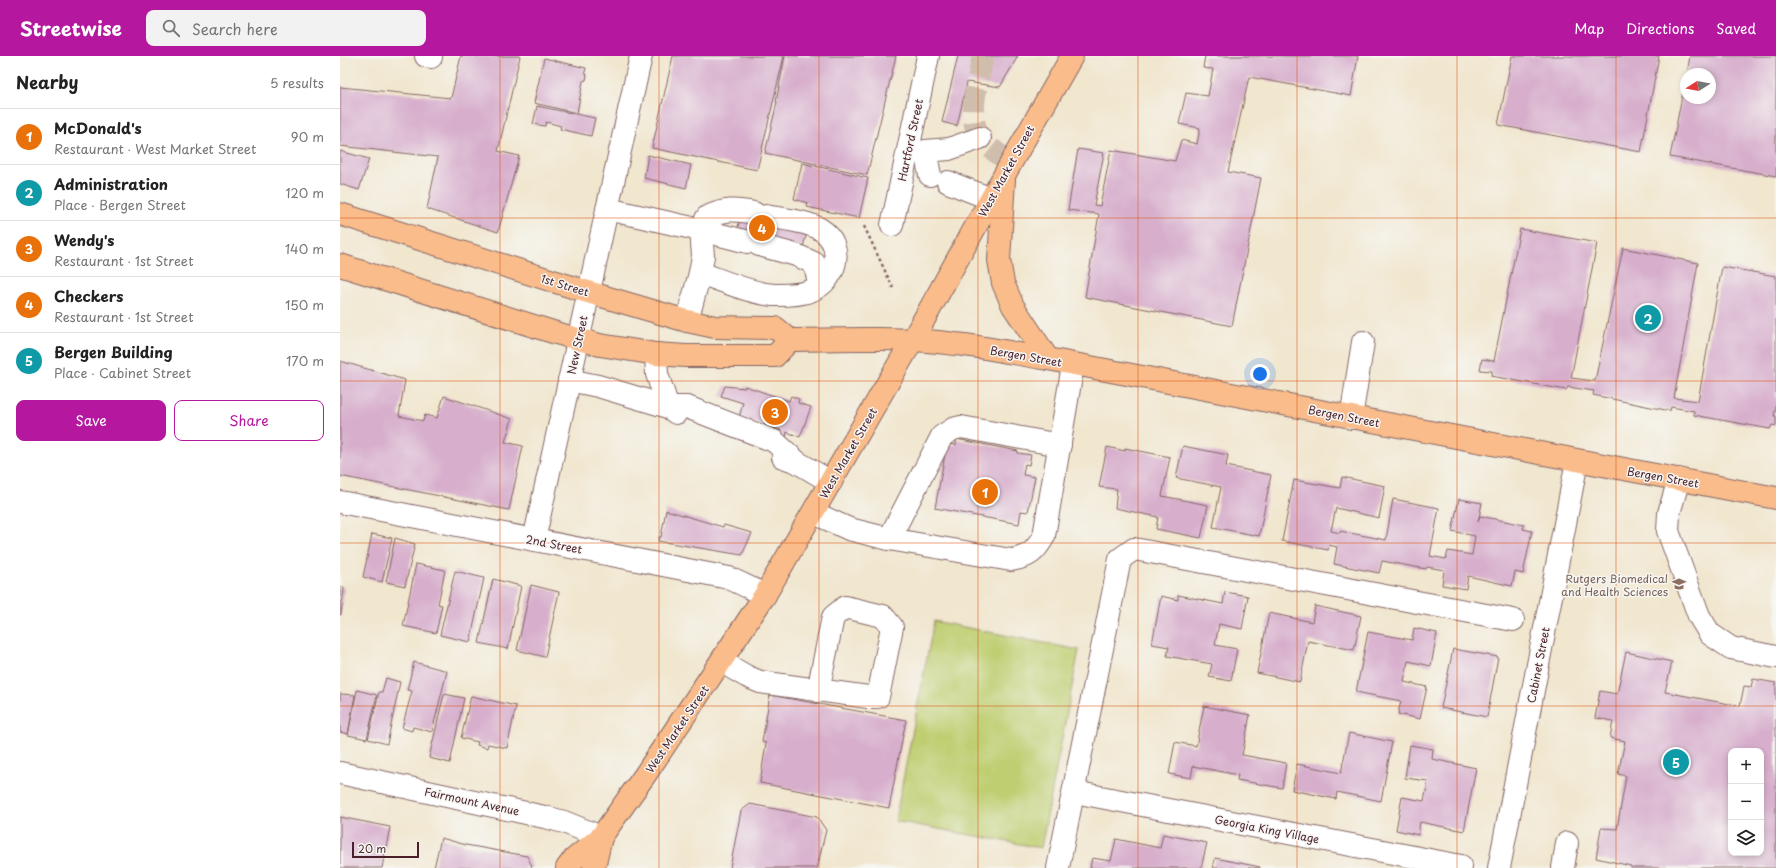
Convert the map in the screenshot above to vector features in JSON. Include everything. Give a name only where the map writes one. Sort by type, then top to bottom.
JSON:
[{"type":"main road","name":"West Market Street","points":[[567,868],[572,860],[601,837],[722,662],[766,595],[912,341],[1072,56]]},
{"type":"main road","points":[[1004,176],[999,260],[1004,283],[1013,306],[1048,359]]},
{"type":"main road","name":"1st Street","points":[[340,214],[588,292],[687,321],[715,327],[776,328],[790,340]]},
{"type":"main road","points":[[340,265],[578,340],[656,354],[686,356],[775,356],[790,340],[856,339],[912,341]]},
{"type":"main road","name":"Bergen Street","points":[[912,341],[954,344],[1048,359],[1776,498]]},
{"type":"main road","name":"West Market Street","points":[[594,868],[601,837]]},
{"type":"street","points":[[426,56],[431,56]]},
{"type":"street","name":"New Street","points":[[534,540],[641,56]]},
{"type":"street","name":"Hartford Street","points":[[892,224],[917,149],[928,56]]},
{"type":"street","points":[[917,149],[949,149],[980,138]]},
{"type":"street","points":[[917,149],[939,178],[991,199]]},
{"type":"street","points":[[607,209],[701,230],[796,255],[814,263],[820,285]]},
{"type":"street","points":[[687,321],[703,256],[701,230],[707,217],[721,210],[741,210],[816,227],[829,236],[836,249],[836,261],[830,275],[820,285],[811,291],[801,293],[775,296],[700,273]]},
{"type":"street","points":[[1351,418],[1363,342]]},
{"type":"street","points":[[656,354],[657,374],[668,407]]},
{"type":"street","points":[[814,513],[849,529],[889,539],[1011,560],[1025,558],[1037,548],[1044,536],[1073,364]]},
{"type":"street","points":[[570,380],[598,386],[668,407],[689,422],[797,462],[831,482]]},
{"type":"street","points":[[889,539],[942,436],[953,429],[961,427],[1060,445]]},
{"type":"street","name":"Cabinet Street","points":[[1499,868],[1577,461]]},
{"type":"street","points":[[1679,479],[1669,512],[1668,531],[1698,616],[1710,634],[1731,648],[1776,656]]},
{"type":"street","name":"2nd Street","points":[[340,502],[729,578],[766,595]]},
{"type":"street","points":[[1058,868],[1120,559],[1134,549],[1513,620]]},
{"type":"street","points":[[722,662],[746,676],[760,682],[818,691]]},
{"type":"street","name":"Fairmount Avenue","points":[[340,773],[550,818],[601,837]]},
{"type":"street","name":"Georgia King Village","points":[[1074,792],[1461,866]]},
{"type":"street","points":[[1563,868],[1567,842]]},
{"type":"path","points":[[864,226],[893,288]]},
{"type":"green space","points":[[934,621],[1079,650],[1041,848],[895,821]]},
{"type":"building","points":[[461,56],[520,56],[498,151],[519,156],[498,232],[427,209],[438,157],[340,146],[340,87],[451,98]]},
{"type":"building","points":[[673,56],[784,56],[757,170],[652,148]]},
{"type":"building","points":[[785,56],[896,56],[867,175],[765,153],[777,102]]},
{"type":"building","points":[[958,56],[1018,56],[1000,87],[967,82],[957,126],[942,122]]},
{"type":"building","points":[[1205,56],[1358,56],[1351,96],[1249,77],[1228,172],[1261,178],[1232,326],[1085,297],[1099,214],[1068,210],[1078,149],[1104,153],[1094,205],[1100,206],[1111,150],[1175,161],[1181,140],[1197,144],[1200,128],[1179,124],[1186,93],[1208,96],[1213,69],[1203,68]]},
{"type":"building","points":[[1512,56],[1659,56],[1641,152],[1498,125]]},
{"type":"building","points":[[1690,56],[1776,56],[1776,176],[1670,157],[1680,104],[1716,104],[1716,68],[1688,68]]},
{"type":"building","points":[[544,58],[586,68],[586,80],[583,81],[577,113],[534,103]]},
{"type":"building","points":[[537,106],[595,118],[591,136],[560,129],[561,126],[546,122],[545,126],[533,124]]},
{"type":"building","points":[[340,151],[369,159],[359,190],[340,184]]},
{"type":"building","points":[[648,155],[691,165],[686,188],[644,178]]},
{"type":"building","points":[[802,163],[868,178],[859,218],[807,207],[808,203],[794,199]]},
{"type":"building","points":[[740,217],[807,232],[803,247],[737,233]]},
{"type":"building","points":[[1520,229],[1597,243],[1571,378],[1595,381],[1623,248],[1698,263],[1674,398],[1698,401],[1722,267],[1776,276],[1776,407],[1774,416],[1776,416],[1776,426],[1772,425],[1770,429],[1694,415],[1694,411],[1671,407],[1670,411],[1593,395],[1594,391],[1568,387],[1566,390],[1491,376],[1492,371],[1480,370],[1482,359],[1494,361]]},
{"type":"building","points":[[340,361],[405,380],[399,416],[423,421],[425,415],[437,418],[444,396],[512,419],[505,442],[523,446],[509,510],[340,476]]},
{"type":"building","points":[[725,386],[745,388],[745,386],[789,401],[791,396],[799,399],[798,403],[811,407],[800,437],[787,432],[786,438],[779,435],[781,430],[739,418],[743,403],[721,396]]},
{"type":"building","points":[[956,439],[1031,455],[1029,465],[1025,464],[1023,475],[1035,477],[1028,512],[1021,511],[1019,524],[935,508],[947,444],[956,445]]},
{"type":"building","points":[[1183,446],[1228,455],[1226,466],[1271,475],[1259,536],[1213,527],[1221,487],[1176,478]]},
{"type":"building","points":[[1107,447],[1125,451],[1125,448],[1170,457],[1162,496],[1208,505],[1201,538],[1156,529],[1158,517],[1115,508],[1117,489],[1099,487]]},
{"type":"building","points":[[1342,477],[1385,486],[1379,518],[1336,508],[1331,531],[1340,533],[1340,531],[1386,540],[1393,499],[1439,508],[1430,556],[1446,559],[1448,551],[1472,555],[1475,536],[1452,531],[1459,499],[1482,503],[1478,522],[1480,516],[1524,525],[1523,529],[1532,531],[1523,574],[1515,572],[1512,586],[1468,576],[1466,589],[1442,585],[1444,570],[1427,567],[1426,569],[1382,561],[1379,573],[1334,564],[1337,547],[1329,545],[1328,550],[1282,541],[1294,480],[1340,488]]},
{"type":"building","points":[[666,510],[723,527],[724,525],[752,533],[742,555],[658,541],[659,537],[661,537]]},
{"type":"building","points":[[372,534],[392,538],[382,582],[363,577]]},
{"type":"building","points":[[395,538],[415,544],[405,586],[386,582]]},
{"type":"building","points":[[416,564],[445,570],[438,604],[442,605],[436,633],[403,626]]},
{"type":"building","points":[[455,571],[484,578],[470,642],[440,635]]},
{"type":"building","points":[[493,579],[521,586],[508,649],[479,643]]},
{"type":"building","points":[[531,585],[559,592],[545,657],[517,650]]},
{"type":"building","points":[[340,587],[344,588],[341,615],[340,615]]},
{"type":"building","points":[[1225,592],[1248,596],[1242,629],[1219,624],[1215,645],[1237,649],[1231,681],[1209,677],[1212,664],[1167,656],[1169,647],[1152,644],[1161,596],[1178,600],[1178,595],[1223,604]]},
{"type":"building","points":[[1315,606],[1361,616],[1354,650],[1308,641],[1300,682],[1257,673],[1269,613],[1312,622]]},
{"type":"building","points":[[1414,628],[1437,633],[1431,666],[1408,661],[1404,682],[1427,687],[1420,719],[1398,714],[1401,701],[1356,692],[1368,632],[1412,640]]},
{"type":"building","points":[[1453,649],[1498,657],[1487,717],[1441,708]]},
{"type":"building","points":[[1626,652],[1672,662],[1665,692],[1740,706],[1744,686],[1751,687],[1753,679],[1776,683],[1776,868],[1631,868],[1631,866],[1596,858],[1601,828],[1617,829],[1626,776],[1618,774],[1625,741],[1610,738],[1613,721],[1595,718],[1600,691],[1617,694]]},
{"type":"building","points":[[414,662],[447,671],[432,732],[413,727],[412,731],[402,728],[412,691],[407,690]]},
{"type":"building","points":[[386,678],[400,682],[387,744],[368,739],[379,692],[382,692]]},
{"type":"building","points":[[357,690],[377,695],[367,739],[348,735]]},
{"type":"building","points":[[340,694],[355,695],[348,734],[340,732]]},
{"type":"building","points":[[444,694],[464,698],[450,763],[429,758]]},
{"type":"building","points":[[770,695],[906,720],[889,808],[760,783],[766,743],[762,742]]},
{"type":"building","points":[[471,696],[516,706],[507,748],[488,744],[487,748],[477,745],[478,742],[461,738]]},
{"type":"building","points":[[1204,706],[1250,715],[1242,755],[1286,763],[1282,788],[1237,780],[1238,775],[1193,766],[1191,778],[1169,774],[1175,742],[1196,746]]},
{"type":"building","points":[[1349,733],[1392,742],[1381,801],[1337,792],[1336,799],[1292,790],[1297,764],[1341,773]]},
{"type":"building","points":[[1410,745],[1433,749],[1432,759],[1476,768],[1464,831],[1420,822],[1418,835],[1396,830],[1402,797],[1424,801],[1428,781],[1405,778]]},
{"type":"building","points":[[750,804],[817,817],[826,830],[817,868],[730,868],[741,811]]},
{"type":"building","points":[[340,817],[390,827],[382,868],[340,868]]},
{"type":"building","points":[[1163,834],[1207,843],[1201,868],[1090,868],[1092,858],[1111,861],[1116,839],[1160,848]]},
{"type":"building","points":[[441,838],[466,845],[527,856],[532,866],[531,868],[434,868]]},
{"type":"building","points":[[1215,858],[1260,867],[1260,868],[1213,868]]},
{"type":"tunnel","points":[[983,56],[975,98],[974,119],[976,129],[986,144],[1011,163]]},
{"type":"place","name":"Checkers","points":[[762,228]]},
{"type":"place","name":"Administration","points":[[1648,318]]},
{"type":"place","name":"Wendy's","points":[[775,412]]},
{"type":"place","name":"McDonald's","points":[[985,492]]},
{"type":"place","name":"Rutgers Biomedical and Health Sciences","points":[[1679,584]]},
{"type":"place","name":"Bergen Building","points":[[1676,762]]}]
